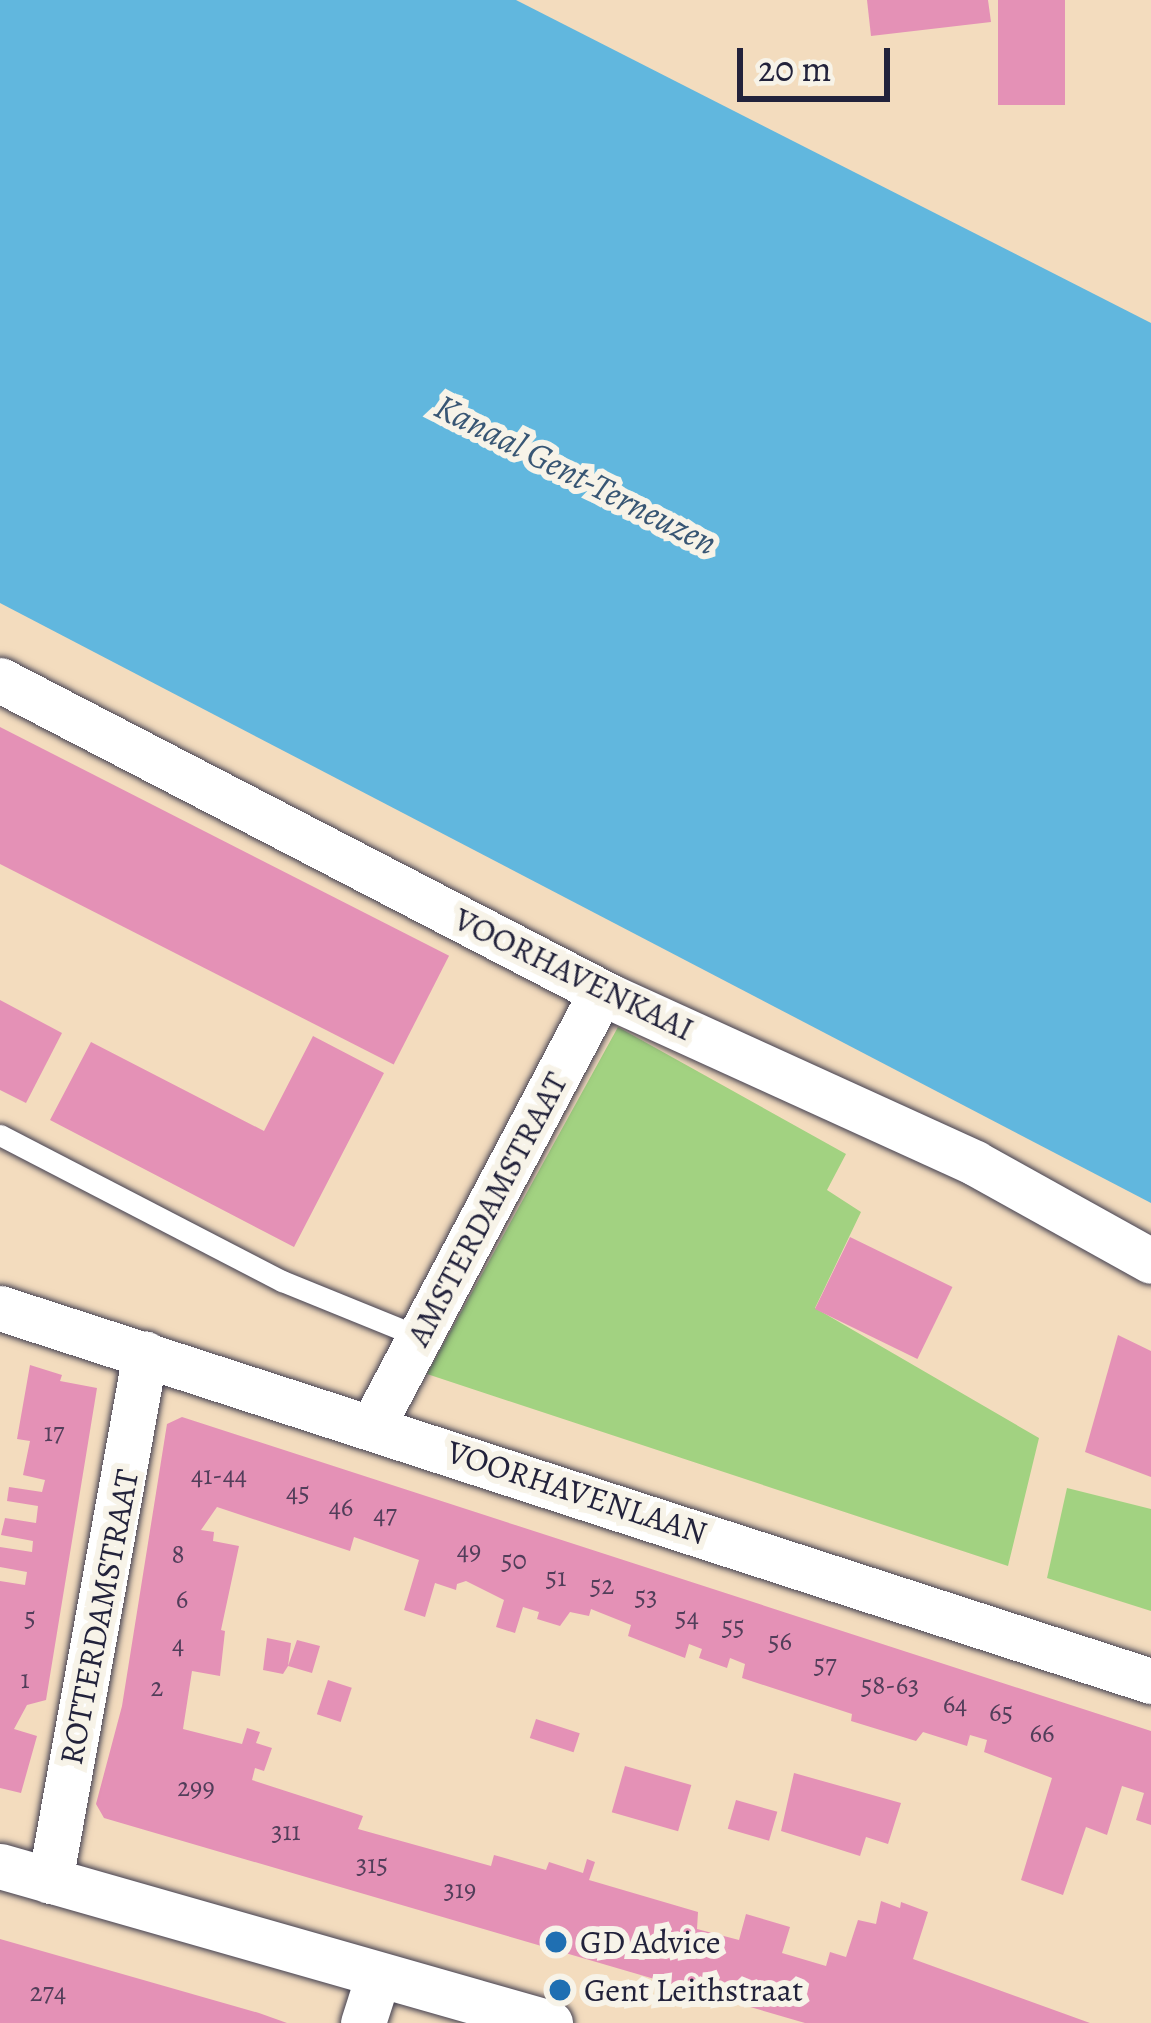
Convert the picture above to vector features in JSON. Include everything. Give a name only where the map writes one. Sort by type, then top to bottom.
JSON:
[{"type":"street","name":"VOORHAVENKAAI","points":[[0,680],[601,992],[975,1163],[1151,1261]]},
{"type":"street","name":"AMSTERDAMSTRAAT","points":[[373,1425],[601,992]]},
{"type":"street","name":"VOORHAVENLAAN","points":[[0,1308],[373,1425],[1151,1682]]},
{"type":"street","name":"ROTTERDAMSTRAAT","points":[[50,1881],[145,1353]]},
{"type":"street","points":[[0,1866],[550,2023]]},
{"type":"street","points":[[363,2023],[378,1976]]},
{"type":"lane","points":[[0,1135],[283,1281],[420,1337]]},
{"type":"green space","points":[[618,1027],[846,1154],[827,1190],[861,1212],[815,1308],[1039,1438],[1008,1566],[427,1374]]},
{"type":"green space","points":[[1067,1488],[1151,1509],[1151,1611],[1047,1578]]},
{"type":"water","name":"Kanaal Gent-Terneuzen","points":[[0,0],[516,0],[1151,323],[1151,1203],[0,603]]},
{"type":"building","points":[[867,0],[988,0],[991,22],[871,36]]},
{"type":"building","points":[[998,0],[1065,0],[1065,105],[998,105]]},
{"type":"building","points":[[0,727],[449,956],[394,1065],[0,864]]},
{"type":"building","points":[[0,1000],[62,1033],[26,1103],[0,1090]]},
{"type":"building","points":[[313,1036],[384,1073],[294,1247],[50,1120],[91,1042],[264,1131]]},
{"type":"building","points":[[850,1237],[952,1287],[917,1359],[815,1309]]},
{"type":"building","points":[[1118,1335],[1151,1351],[1151,1477],[1085,1452]]},
{"type":"building","points":[[30,1365],[62,1375],[60,1381],[97,1388],[46,1700],[27,1705],[14,1729],[37,1736],[21,1793],[0,1788],[0,1581],[25,1585],[27,1572],[0,1567],[0,1547],[32,1552],[33,1541],[1,1535],[5,1518],[36,1523],[38,1506],[7,1501],[9,1487],[42,1492],[45,1480],[23,1475],[30,1441],[17,1439]]},
{"type":"building","points":[[182,1417],[1151,1731],[1151,1825],[1136,1820],[1144,1793],[1122,1786],[1107,1835],[1086,1827],[1063,1895],[1021,1880],[1052,1778],[984,1752],[987,1740],[970,1735],[967,1746],[923,1732],[916,1741],[851,1721],[852,1714],[742,1678],[745,1664],[730,1658],[727,1668],[699,1658],[702,1649],[689,1644],[685,1658],[628,1636],[631,1625],[591,1609],[589,1616],[570,1612],[560,1626],[537,1619],[539,1612],[523,1607],[515,1633],[496,1627],[504,1600],[466,1581],[457,1584],[456,1590],[435,1583],[425,1617],[404,1610],[419,1560],[354,1537],[350,1551],[217,1507],[201,1530],[214,1532],[213,1541],[239,1546],[221,1630],[225,1631],[220,1676],[192,1671],[183,1729],[242,1744],[247,1728],[260,1732],[256,1743],[272,1748],[264,1771],[255,1768],[252,1780],[363,1816],[358,1829],[491,1866],[494,1855],[546,1870],[549,1862],[583,1873],[587,1859],[595,1862],[589,1880],[698,1912],[697,1929],[739,1940],[746,1914],[790,1927],[782,1953],[826,1966],[830,1952],[846,1957],[858,1920],[876,1924],[881,1901],[900,1908],[901,1902],[928,1912],[913,1959],[1090,2023],[805,2023],[104,1818],[96,1804],[122,1706],[167,1424]]},
{"type":"building","points":[[267,1638],[291,1643],[283,1674],[263,1670]]},
{"type":"building","points":[[297,1640],[320,1646],[312,1673],[288,1666]]},
{"type":"building","points":[[328,1680],[352,1688],[341,1722],[317,1714]]},
{"type":"building","points":[[536,1719],[580,1733],[574,1752],[530,1738]]},
{"type":"building","points":[[625,1766],[691,1785],[678,1831],[612,1812]]},
{"type":"building","points":[[794,1773],[901,1803],[888,1844],[866,1837],[860,1856],[781,1831]]},
{"type":"building","points":[[736,1800],[777,1812],[769,1841],[728,1829]]},
{"type":"building","points":[[0,1939],[259,2013],[287,2023],[0,2023]]},
{"type":"place","name":"GD Advice","points":[[556,1942]]},
{"type":"place","name":"Gent Leithstraat","points":[[560,1990]]}]
